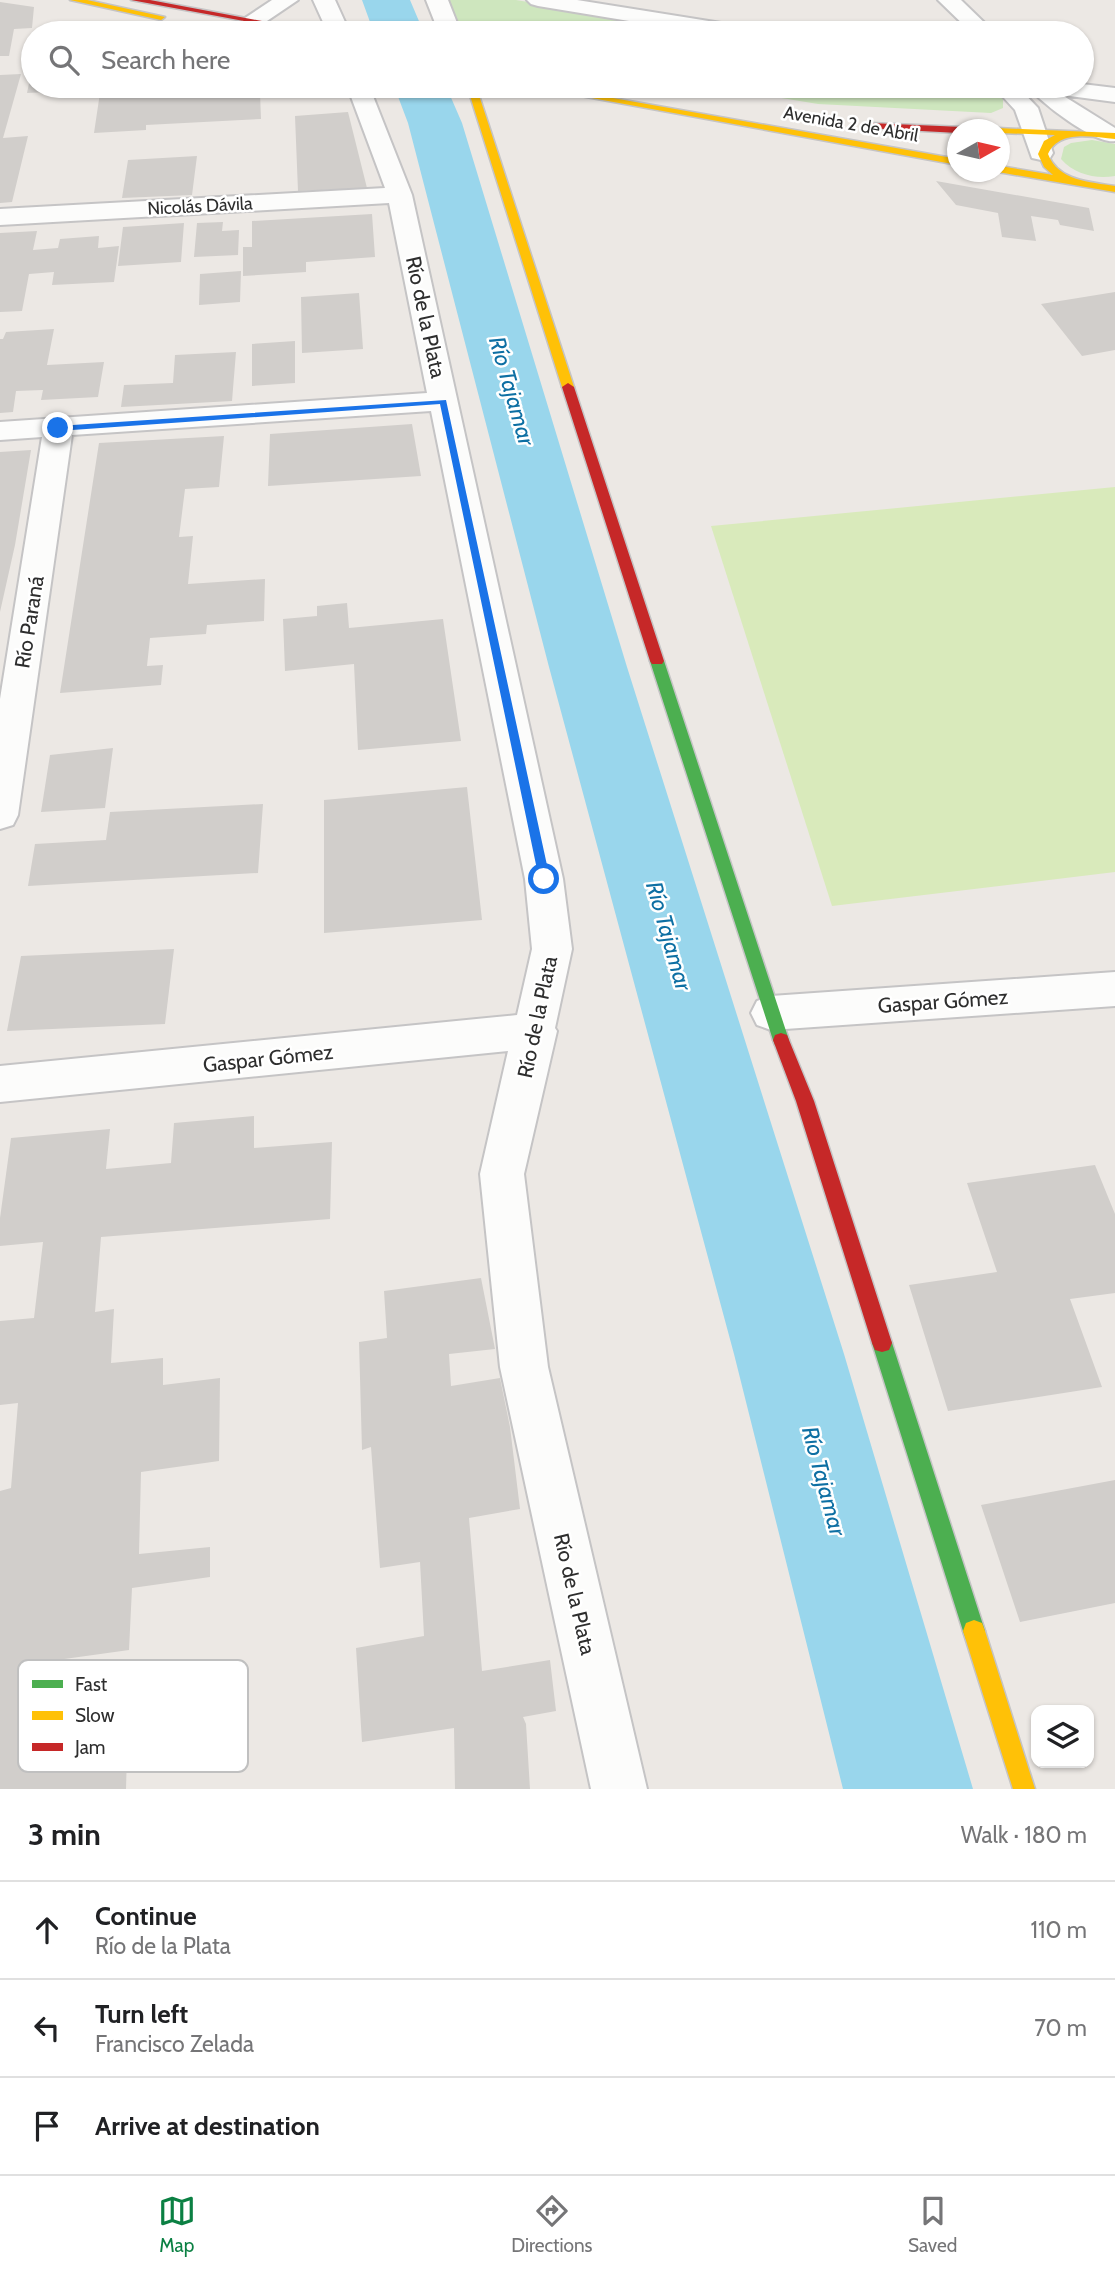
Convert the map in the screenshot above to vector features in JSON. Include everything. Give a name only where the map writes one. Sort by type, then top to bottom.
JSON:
[{"type":"main road","points":[[74,0],[212,21]]},
{"type":"main road","points":[[135,0],[225,21]]},
{"type":"main road","points":[[475,98],[771,1013],[805,1101],[1024,1789]]},
{"type":"main road","name":"Avenida 2 de Abril","points":[[598,98],[947,160]]},
{"type":"main road","points":[[686,98],[829,122]]},
{"type":"main road","points":[[856,125],[947,129]]},
{"type":"main road","points":[[1010,133],[1044,146],[1053,140],[1079,133],[1113,136]]},
{"type":"main road","points":[[1038,142],[1043,163],[1065,180]]},
{"type":"main road","points":[[1010,171],[1096,188],[1114,189]]},
{"type":"street","points":[[259,21],[287,0]]},
{"type":"street","points":[[324,0],[334,21]]},
{"type":"street","points":[[437,0],[445,21]]},
{"type":"street","points":[[538,0],[667,21]]},
{"type":"street","points":[[949,0],[971,21]]},
{"type":"street","points":[[929,8],[941,21]]},
{"type":"street","points":[[1094,92],[1115,95]]},
{"type":"street","name":"Río de la Plata","points":[[363,98],[400,195],[544,879],[552,949],[536,1031],[502,1174],[524,1367],[619,1789]]},
{"type":"street","points":[[1016,98],[1026,108],[1038,142]]},
{"type":"street","points":[[1052,98],[1113,136]]},
{"type":"street","name":"Nicolás Dávila","points":[[0,217],[400,195]]},
{"type":"street","points":[[0,431],[443,401]]},
{"type":"street","name":"Río Paraná","points":[[0,815],[58,428]]},
{"type":"street","name":"Gaspar Gómez","points":[[771,1013],[1115,989]]},
{"type":"street","name":"Gaspar Gómez","points":[[0,1084],[536,1031]]},
{"type":"green space","points":[[448,0],[516,0],[644,21],[456,21]]},
{"type":"green space","points":[[781,98],[1003,99],[1003,108],[991,113],[818,104]]},
{"type":"green space","points":[[1092,140],[1115,144],[1115,176],[1086,175],[1061,159],[1064,147],[1071,143]]},
{"type":"green space","points":[[1115,487],[1115,872],[832,906],[711,526]]},
{"type":"building","points":[[0,2],[34,7],[33,21],[21,21],[21,29],[14,29],[9,56],[0,56]]},
{"type":"building","points":[[21,74],[3,138],[28,136],[12,202],[0,203],[0,75]]},
{"type":"building","points":[[99,98],[260,98],[261,119],[146,125],[146,130],[94,133]]},
{"type":"building","points":[[348,112],[367,188],[298,191],[295,116]]},
{"type":"building","points":[[197,156],[192,195],[122,198],[128,160]]},
{"type":"building","points":[[936,181],[1089,208],[1094,231],[1060,225],[1058,220],[1031,216],[1036,241],[1002,237],[998,213],[956,205]]},
{"type":"building","points":[[372,214],[375,257],[306,262],[306,272],[243,276],[243,247],[252,247],[252,221]]},
{"type":"building","points":[[223,222],[222,231],[239,230],[238,255],[194,257],[197,223]]},
{"type":"building","points":[[184,223],[181,262],[118,266],[123,227]]},
{"type":"building","points":[[37,231],[33,250],[58,248],[60,239],[99,236],[98,248],[119,246],[114,282],[52,285],[54,272],[29,274],[22,311],[0,312],[0,233]]},
{"type":"building","points":[[241,271],[240,302],[199,305],[200,274]]},
{"type":"building","points":[[1115,292],[1115,350],[1082,356],[1041,304]]},
{"type":"building","points":[[359,293],[363,349],[302,353],[301,297]]},
{"type":"building","points":[[54,329],[47,365],[104,362],[98,397],[41,400],[43,390],[16,391],[13,412],[0,413],[0,339],[3,339],[6,332]]},
{"type":"building","points":[[295,341],[295,383],[252,386],[252,344]]},
{"type":"building","points":[[236,352],[232,401],[121,407],[124,385],[173,383],[175,355]]},
{"type":"building","points":[[412,424],[421,476],[268,486],[270,434]]},
{"type":"building","points":[[224,436],[219,487],[185,489],[179,537],[193,536],[188,584],[265,579],[264,621],[207,625],[206,634],[150,638],[147,666],[163,665],[161,685],[60,693],[99,443]]},
{"type":"building","points":[[31,450],[15,545],[0,612],[0,452]]},
{"type":"building","points":[[347,603],[349,628],[443,619],[461,741],[358,750],[354,664],[285,671],[283,619],[317,616],[317,606]]},
{"type":"building","points":[[113,748],[105,808],[41,812],[50,755]]},
{"type":"building","points":[[467,787],[482,920],[324,933],[324,800]]},
{"type":"building","points":[[263,804],[258,873],[28,886],[35,844],[106,840],[110,812]]},
{"type":"building","points":[[174,949],[165,1024],[7,1031],[21,956]]},
{"type":"building","points":[[254,1116],[254,1148],[332,1142],[330,1219],[101,1237],[95,1312],[114,1309],[111,1363],[163,1358],[163,1385],[220,1378],[219,1461],[141,1472],[139,1554],[210,1547],[210,1577],[132,1588],[129,1650],[57,1660],[18,1660],[18,1772],[126,1772],[126,1789],[0,1789],[0,1491],[11,1488],[18,1403],[0,1405],[0,1321],[34,1318],[43,1242],[0,1246],[0,1218],[11,1138],[110,1129],[106,1169],[171,1163],[174,1123]]},
{"type":"building","points":[[1095,1165],[1115,1214],[1115,1293],[1070,1299],[1102,1387],[948,1411],[909,1285],[997,1272],[967,1183]]},
{"type":"building","points":[[481,1278],[495,1349],[449,1354],[451,1386],[500,1378],[510,1427],[520,1509],[469,1518],[482,1671],[550,1660],[556,1711],[523,1717],[526,1724],[530,1789],[455,1789],[454,1728],[362,1742],[356,1648],[424,1636],[420,1562],[380,1568],[371,1447],[362,1450],[359,1342],[387,1338],[384,1291]]},
{"type":"building","points":[[1115,1480],[1115,1603],[1020,1622],[981,1505]]},
{"type":"waterway","name":"Río Tajamar","points":[[386,0],[394,21]]},
{"type":"waterway","name":"Río Tajamar","points":[[425,98],[435,123],[588,667],[789,1354],[908,1789]]},
{"type":"traffic: fast","points":[[657,661],[781,1040]]},
{"type":"traffic: fast","points":[[882,1343],[974,1631]]},
{"type":"traffic: slow","points":[[74,0],[161,17]]},
{"type":"traffic: slow","points":[[475,98],[568,387]]},
{"type":"traffic: slow","points":[[598,98],[947,160]]},
{"type":"traffic: slow","points":[[1010,130],[1073,133]]},
{"type":"traffic: slow","points":[[1115,136],[1083,133],[1061,136],[1047,144],[1043,154],[1047,165],[1061,176],[1083,185],[1115,189]]},
{"type":"traffic: slow","points":[[1010,171],[1065,180]]},
{"type":"traffic: slow","points":[[974,1631],[1024,1789]]},
{"type":"traffic: jam","points":[[135,0],[254,21]]},
{"type":"traffic: jam","points":[[870,126],[947,129]]},
{"type":"traffic: jam","points":[[568,387],[657,661]]},
{"type":"traffic: jam","points":[[781,1040],[805,1101],[882,1343]]},
{"type":"route","points":[[58,428],[443,401],[544,879]]}]
